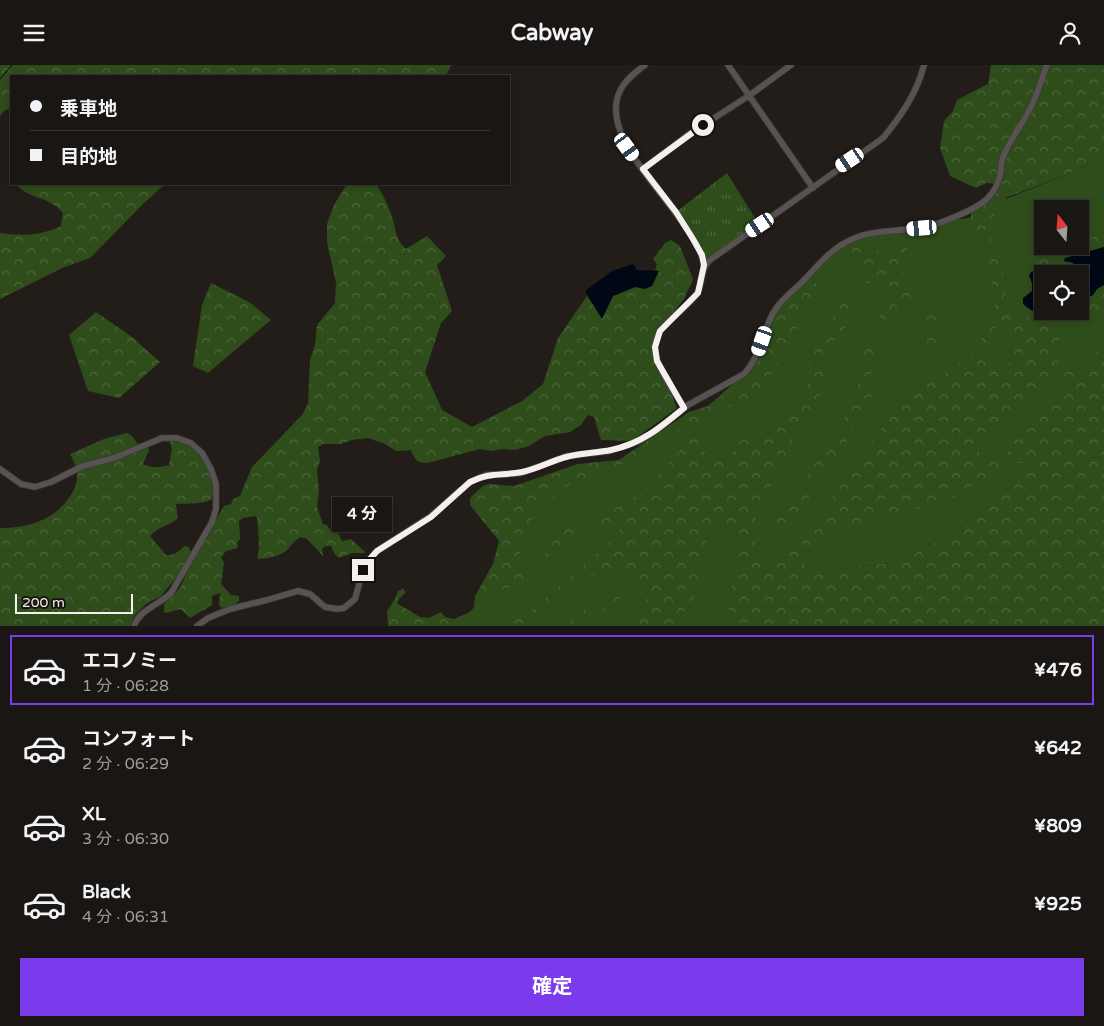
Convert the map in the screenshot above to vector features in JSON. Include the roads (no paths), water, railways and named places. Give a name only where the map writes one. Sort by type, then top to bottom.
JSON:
[{"type":"street","points":[[645,65],[625,83],[618,95],[616,108],[619,130],[627,147],[676,212],[702,255],[704,265],[698,293],[660,331],[655,347],[657,361],[684,408]]},
{"type":"street","points":[[728,65],[813,188]]},
{"type":"street","points":[[643,169],[688,135],[792,65]]},
{"type":"street","points":[[704,265],[883,138],[899,118],[916,89],[924,65]]},
{"type":"street","points":[[197,626],[208,618],[230,609],[298,591],[310,594],[325,607],[337,609],[344,607],[355,599],[363,570],[377,551],[431,517],[470,482],[486,475],[521,473],[567,456],[610,451],[626,447],[651,434],[684,408],[708,393],[744,374],[751,367],[775,309],[831,252],[842,244],[868,233],[922,228],[969,211],[986,200],[999,180],[1001,161],[1030,110],[1047,65]]},
{"type":"street","points":[[0,469],[21,484],[35,487],[51,482],[82,466],[114,458],[162,438],[185,440],[202,453],[211,469],[216,484],[216,509],[212,522],[171,593],[164,600],[140,615],[134,626]]},
{"type":"waterway","points":[[0,79],[12,65]]}]
